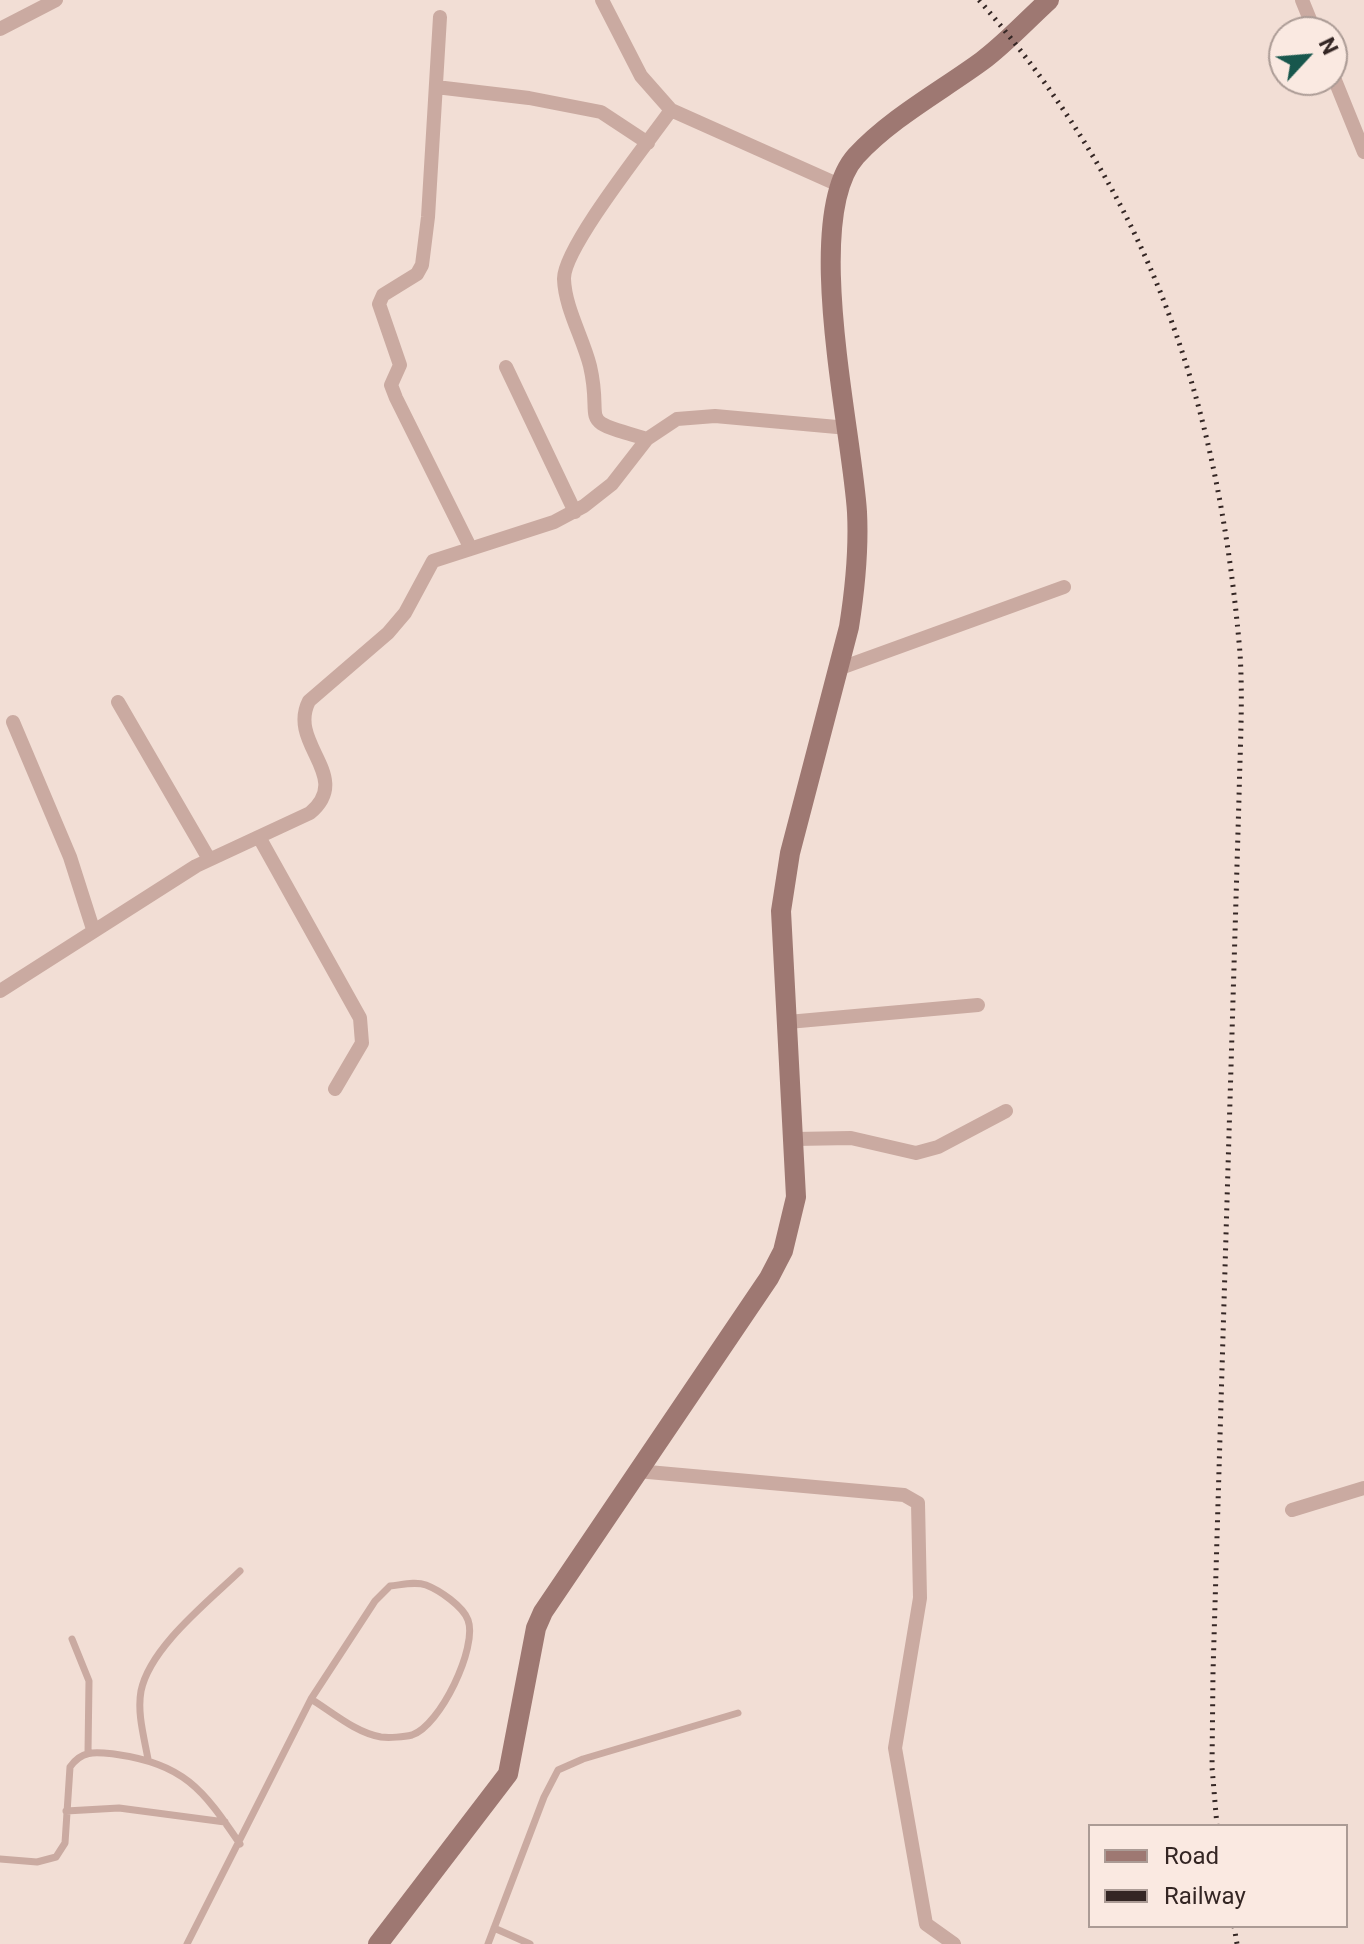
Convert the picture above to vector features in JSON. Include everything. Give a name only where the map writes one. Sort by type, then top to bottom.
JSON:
[{"type":"street","points":[[0,29],[56,0]]},
{"type":"street","points":[[602,0],[641,76],[671,110],[839,185]]},
{"type":"street","points":[[378,1944],[503,1784],[524,1705],[536,1628],[543,1612],[769,1278],[783,1251],[796,1197],[788,1022],[780,930],[784,887],[849,627],[856,560],[857,515],[832,292],[831,247],[839,185],[855,157],[874,139],[986,58],[1049,0]]},
{"type":"street","points":[[440,17],[422,265],[411,279],[388,290],[379,304],[400,365],[391,385],[470,547]]},
{"type":"street","points":[[436,87],[529,98],[601,112],[648,143]]},
{"type":"street","points":[[1341,96],[1364,152]]},
{"type":"street","points":[[647,439],[602,426],[596,419],[589,361],[564,281],[568,258],[671,110]]},
{"type":"street","points":[[506,367],[575,512]]},
{"type":"street","points":[[0,991],[93,929],[209,859],[310,813],[326,796],[325,775],[303,720],[309,701],[388,633],[405,613],[433,561],[554,522],[575,512],[600,496],[647,439],[677,419],[698,416],[848,428]]},
{"type":"street","points":[[838,669],[1064,587]]},
{"type":"street","points":[[118,702],[209,859]]},
{"type":"street","points":[[13,722],[70,857],[93,929]]},
{"type":"street","points":[[259,837],[360,1018],[362,1043],[335,1089]]},
{"type":"street","points":[[788,1022],[978,1005]]},
{"type":"street","points":[[795,1139],[851,1138],[916,1153],[938,1147],[1006,1111]]},
{"type":"street","points":[[637,1471],[904,1495],[918,1503],[922,1570],[920,1598],[895,1748],[926,1924],[954,1944]]},
{"type":"street","points":[[1292,1510],[1364,1488]]},
{"type":"lane","points":[[148,1759],[140,1716],[141,1689],[151,1666],[178,1631],[240,1571]]},
{"type":"lane","points":[[187,1944],[311,1699],[375,1601],[390,1586],[426,1585],[462,1609],[469,1621],[470,1640],[452,1691],[429,1723],[413,1734],[381,1737],[356,1727],[311,1699]]},
{"type":"lane","points":[[72,1639],[89,1681],[88,1752]]},
{"type":"lane","points":[[488,1944],[544,1797],[558,1770],[583,1759],[738,1713]]},
{"type":"lane","points":[[0,1859],[37,1862],[56,1857],[65,1843],[70,1767],[77,1758],[88,1752],[148,1759],[181,1775],[208,1797],[240,1844]]},
{"type":"lane","points":[[66,1811],[119,1808],[225,1822]]},
{"type":"lane","points":[[494,1928],[530,1944]]},
{"type":"railway","points":[[979,0],[1038,74],[1088,149],[1130,225],[1165,304],[1193,386],[1214,471],[1229,559],[1240,653],[1241,707],[1213,1672],[1212,1767],[1217,1824]]},
{"type":"railway","points":[[1234,1928],[1237,1944]]}]
